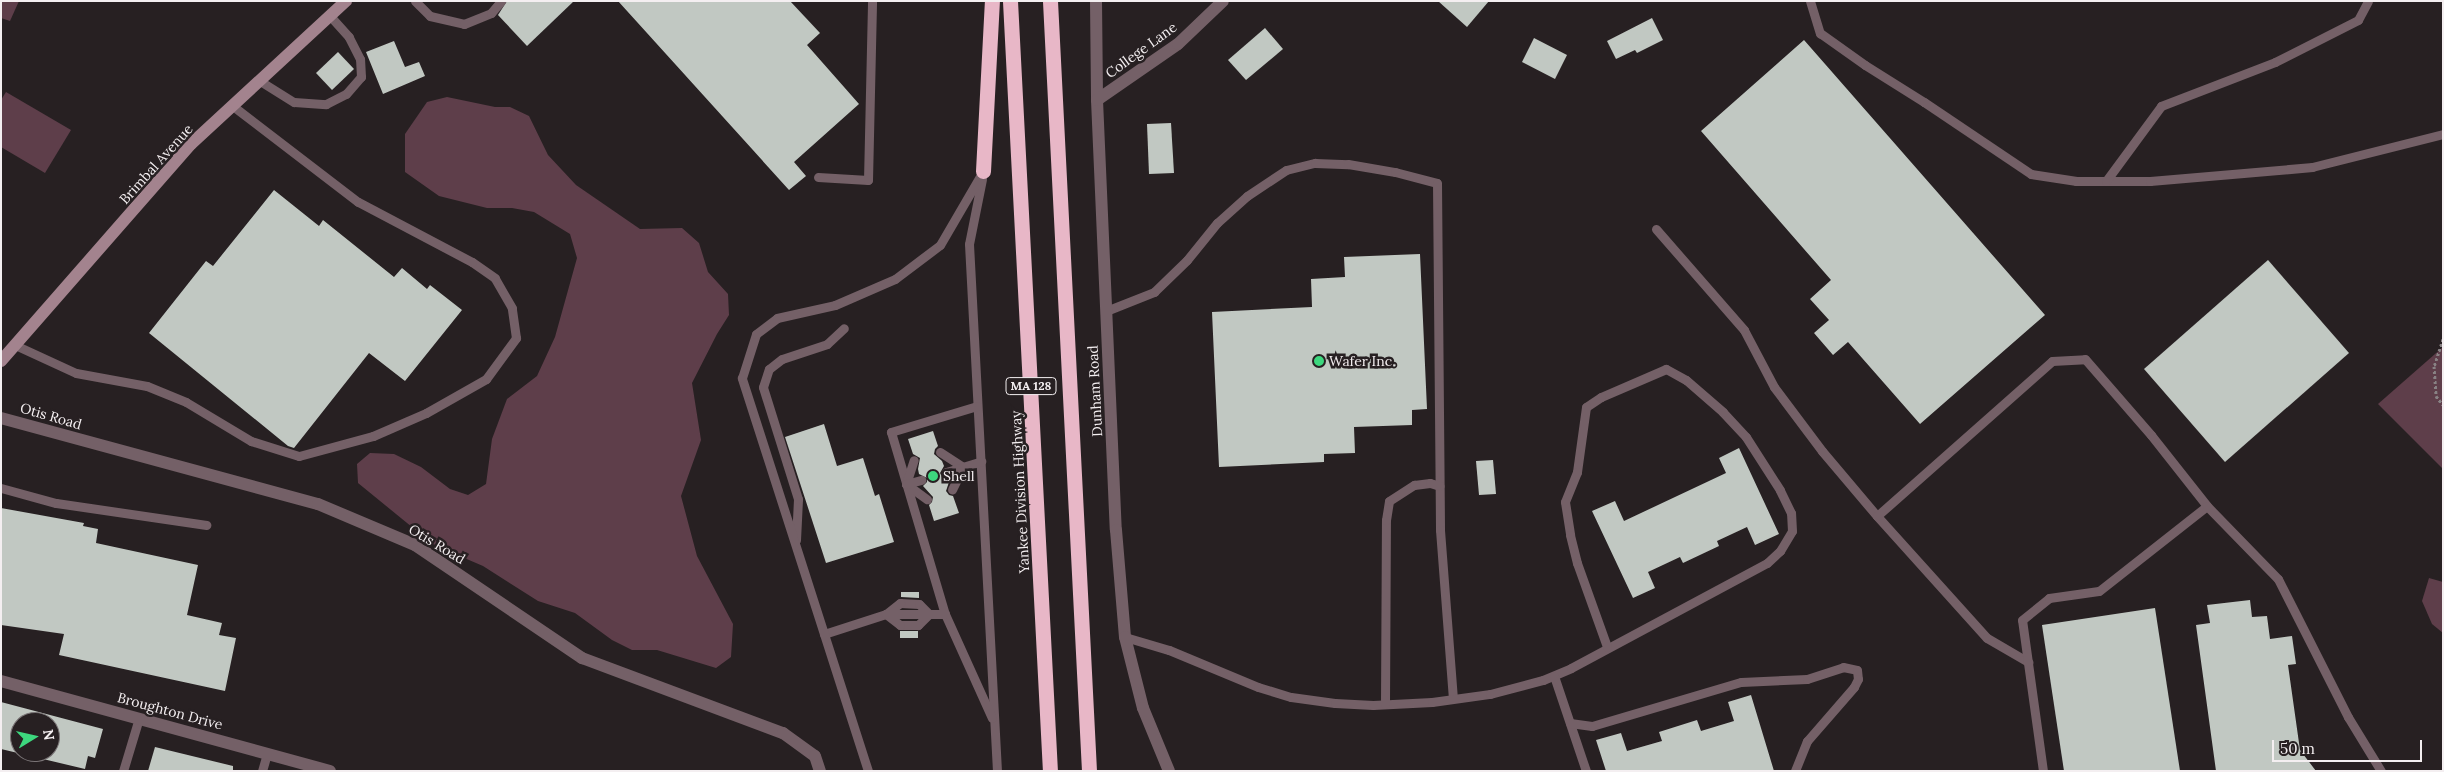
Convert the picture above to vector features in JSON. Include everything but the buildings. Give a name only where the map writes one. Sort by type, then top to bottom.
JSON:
[{"type":"highway","points":[[983,171],[992,1]]},
{"type":"highway","name":"Yankee Division Highway","points":[[1010,1],[1050,771]]},
{"type":"highway","name":"MA 128","points":[[1050,1],[1090,771]]},
{"type":"main road","name":"Brimbal Avenue","points":[[1,361],[191,144],[346,1]]},
{"type":"street","name":"Dunham Road","points":[[1096,1],[1097,100],[1106,311],[1116,530],[1125,637],[1143,708],[1169,771]]},
{"type":"street","name":"College Lane","points":[[1097,100],[1178,44],[1223,1]]},
{"type":"street","name":"Otis Road","points":[[1,418],[318,504],[408,542],[582,658],[783,734],[814,756],[820,771]]},
{"type":"street","name":"Broughton Drive","points":[[1,681],[330,771]]},
{"type":"lane","points":[[415,1],[430,16],[464,24],[491,13],[501,1]]},
{"type":"lane","points":[[1810,1],[1820,33],[1865,65],[2031,174],[2076,181],[2150,181],[2312,167],[2443,134]]},
{"type":"lane","points":[[2106,181],[2161,106],[2275,62],[2358,20],[2368,1]]},
{"type":"lane","points":[[818,177],[868,180],[872,2]]},
{"type":"lane","points":[[260,81],[294,102],[326,104],[346,94],[361,77],[360,59],[349,36],[329,15]]},
{"type":"lane","points":[[16,345],[76,373],[147,386],[186,402],[251,441],[299,456],[373,436],[426,413],[486,379],[516,338],[512,308],[495,278],[472,262],[358,202],[233,106]]},
{"type":"lane","points":[[1106,311],[1154,292],[1187,260],[1217,223],[1247,196],[1286,170],[1314,163],[1348,164],[1395,172],[1437,183],[1440,530],[1453,699]]},
{"type":"lane","points":[[983,171],[969,244],[997,771]]},
{"type":"lane","points":[[868,771],[742,378],[756,334],[777,318],[834,305],[895,280],[940,245],[983,171]]},
{"type":"lane","points":[[1656,230],[1744,330],[1774,387],[1822,452],[1876,516],[1987,638],[2028,662]]},
{"type":"lane","points":[[796,547],[798,499],[764,387],[769,369],[782,359],[828,344],[844,328]]},
{"type":"lane","points":[[1876,516],[2052,361],[2085,359],[2151,435],[2207,506],[2278,579],[2348,717],[2381,771]]},
{"type":"lane","points":[[1125,637],[1169,650],[1258,686],[1291,697],[1335,703],[1385,704],[1453,699],[1490,694],[1554,676],[1767,563],[1780,551],[1792,530],[1791,513],[1788,506],[1746,437],[1686,380],[1666,369],[1600,397],[1586,408],[1577,472],[1566,502],[1570,535],[1607,647]]},
{"type":"lane","points":[[978,406],[891,432],[945,614],[995,724]]},
{"type":"lane","points":[[940,452],[963,467]]},
{"type":"lane","points":[[906,484],[914,460]]},
{"type":"lane","points":[[946,472],[981,461]]},
{"type":"lane","points":[[952,490],[963,467]]},
{"type":"lane","points":[[906,484],[921,480]]},
{"type":"lane","points":[[1385,704],[1386,520],[1389,500],[1414,485],[1430,483],[1440,486]]},
{"type":"lane","points":[[906,484],[927,499]]},
{"type":"lane","points":[[1,488],[56,503],[206,525]]},
{"type":"lane","points":[[2043,771],[2022,620],[2049,598],[2100,591],[2207,506]]},
{"type":"lane","points":[[824,634],[886,614],[900,603],[919,604],[929,614],[945,614]]},
{"type":"lane","points":[[886,614],[900,625],[918,625],[929,614]]},
{"type":"lane","points":[[1570,723],[1592,726],[1741,682],[1807,679],[1843,667],[1857,670],[1858,679],[1854,687],[1807,741],[1794,771]]},
{"type":"lane","points":[[1554,676],[1586,771]]},
{"type":"lane","points":[[123,771],[139,718]]},
{"type":"lane","points":[[262,771],[267,753]]},
{"type":"path","points":[[2443,339],[2434,366],[2436,396],[2443,405]]},
{"type":"shaded area","points":[[1,1],[19,1],[10,21],[1,18]]},
{"type":"shaded area","points":[[6,92],[71,130],[45,173],[1,147],[1,100]]},
{"type":"shaded area","points":[[447,97],[495,107],[510,107],[529,116],[548,155],[576,185],[640,229],[682,228],[699,243],[708,272],[728,294],[729,315],[692,383],[701,440],[681,496],[697,556],[733,624],[731,657],[716,668],[657,650],[632,650],[612,640],[575,613],[538,601],[483,566],[434,545],[358,483],[357,464],[370,453],[394,454],[421,467],[450,489],[468,495],[486,484],[492,439],[507,399],[537,376],[555,337],[577,258],[570,234],[534,212],[512,208],[487,208],[439,196],[405,172],[405,134],[427,102]]},
{"type":"shaded area","points":[[2443,347],[2443,469],[2378,404]]},
{"type":"shaded area","points":[[2429,578],[2443,582],[2443,633],[2432,624],[2422,601]]},
{"type":"place","name":"Wafer Inc.","points":[[1319,361]]},
{"type":"place","name":"Shell","points":[[933,476]]}]
